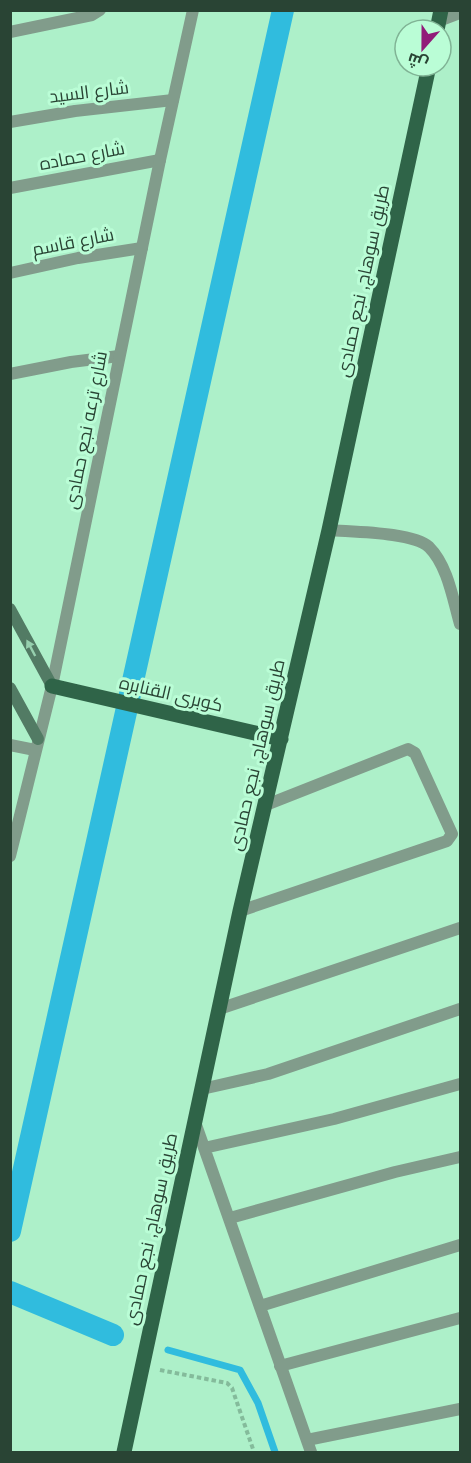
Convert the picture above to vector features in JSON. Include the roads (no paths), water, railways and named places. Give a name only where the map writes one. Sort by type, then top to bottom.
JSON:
[{"type":"main road","name":"طريق سوهاج, نجع حمادى","points":[[124,1452],[240,911],[329,530],[426,78]]},
{"type":"main road","points":[[10,609],[52,686]]},
{"type":"main road","name":"كوبرى القنابره","points":[[52,686],[281,739]]},
{"type":"main road","points":[[10,688],[37,744]]},
{"type":"street","name":"شارع ترعه نجع حمادى","points":[[10,856],[52,686],[193,10]]},
{"type":"street","points":[[10,32],[96,13]]},
{"type":"street","points":[[445,18],[460,13]]},
{"type":"street","name":"شارع السيد","points":[[10,122],[75,111],[173,100]]},
{"type":"street","name":"شارع حماده","points":[[10,188],[160,160]]},
{"type":"street","name":"شارع قاسم","points":[[10,273],[78,258],[142,248]]},
{"type":"street","points":[[10,374],[70,362],[119,356]]},
{"type":"street","points":[[329,530],[407,538],[427,545],[441,566],[460,624]]},
{"type":"street","points":[[10,745],[37,744]]},
{"type":"street","points":[[240,911],[384,864],[447,841],[452,834],[415,753],[408,749],[266,805]]},
{"type":"street","points":[[219,1009],[460,928]]},
{"type":"street","points":[[202,1089],[268,1074],[460,1009]]},
{"type":"street","points":[[204,1148],[334,1119],[460,1084]]},
{"type":"street","points":[[195,1122],[309,1446],[460,1409]]},
{"type":"street","points":[[230,1218],[395,1172],[460,1157]]},
{"type":"street","points":[[260,1306],[460,1245]]},
{"type":"street","points":[[280,1366],[460,1318]]},
{"type":"waterway","points":[[10,1231],[283,10]]},
{"type":"waterway","points":[[10,1292],[113,1335]]},
{"type":"waterway","points":[[168,1350],[240,1370],[258,1403],[275,1452]]}]
